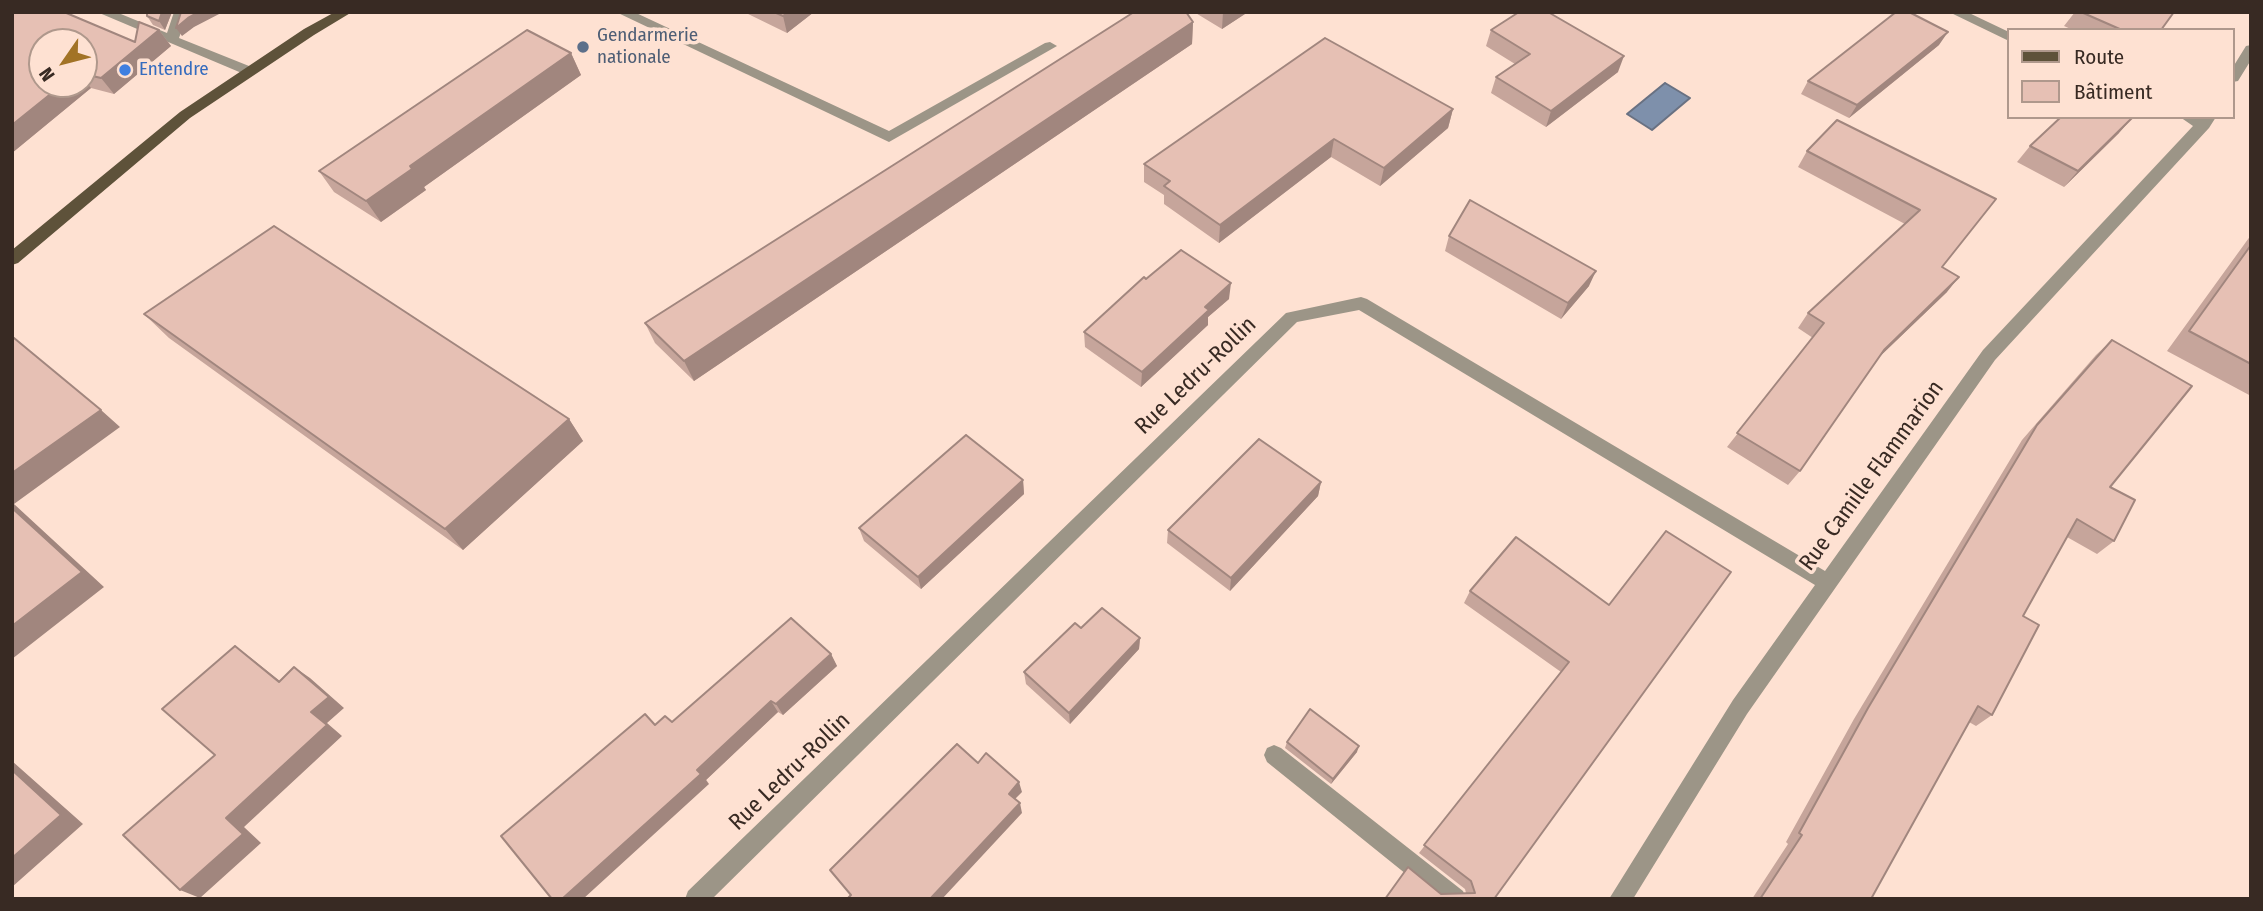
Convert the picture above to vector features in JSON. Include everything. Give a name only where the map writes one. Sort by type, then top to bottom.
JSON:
[{"type":"main road","points":[[12,259],[185,115],[309,32],[346,12]]},
{"type":"street","points":[[103,12],[249,71]]},
{"type":"street","points":[[170,40],[181,12]]},
{"type":"street","points":[[622,12],[889,137],[1050,46]]},
{"type":"street","points":[[1955,12],[2008,37]]},
{"type":"street","points":[[2235,75],[2251,49]]},
{"type":"street","name":"Rue Camille Flammarion","points":[[1620,899],[1740,707],[1989,355],[2207,121]]},
{"type":"street","name":"Rue Ledru-Rollin","points":[[696,899],[1292,317],[1361,303],[1827,582]]},
{"type":"street","points":[[1274,755],[1455,899]]},
{"type":"water","points":[[1665,83],[1690,98],[1652,130],[1627,114]]},
{"type":"building","points":[[12,12],[64,12],[135,42],[139,22],[159,30],[101,78],[98,77],[98,28],[28,28],[28,98],[46,98],[12,125]]},
{"type":"building","points":[[147,12],[162,12],[159,21],[147,16]]},
{"type":"building","points":[[181,12],[199,12],[176,28]]},
{"type":"building","points":[[1134,12],[1186,12],[1193,22],[684,361],[645,323]]},
{"type":"building","points":[[1519,12],[1548,12],[1624,56],[1551,111],[1496,77],[1530,54],[1491,30]]},
{"type":"building","points":[[1896,12],[1909,12],[1948,32],[1857,105],[1808,81]]},
{"type":"building","points":[[2081,12],[2174,12],[2162,28],[2117,28]]},
{"type":"building","points":[[527,30],[571,53],[410,166],[412,169],[366,201],[319,171]]},
{"type":"building","points":[[1325,38],[1453,109],[1384,168],[1334,139],[1220,225],[1164,186],[1170,181],[1144,164]]},
{"type":"building","points":[[2059,119],[2131,119],[2078,171],[2030,146]]},
{"type":"building","points":[[1837,120],[1996,199],[1942,267],[1959,277],[1884,350],[1800,471],[1737,433],[1824,323],[1808,313],[1920,210],[1807,151]]},
{"type":"building","points":[[1470,200],[1596,271],[1568,303],[1449,236]]},
{"type":"building","points":[[274,226],[569,419],[445,529],[144,314]]},
{"type":"building","points":[[2251,245],[2251,364],[2189,331]]},
{"type":"building","points":[[1181,250],[1231,283],[1205,307],[1209,310],[1142,372],[1084,332],[1144,277],[1146,279]]},
{"type":"building","points":[[14,338],[101,410],[12,473],[12,340]]},
{"type":"building","points":[[2112,340],[2192,386],[2110,487],[2135,500],[2114,541],[2077,519],[2023,616],[2039,625],[1992,715],[1978,706],[1871,899],[1760,899],[1802,835],[1799,833],[1868,708],[2037,425]]},
{"type":"building","points":[[966,435],[1023,480],[918,577],[859,528]]},
{"type":"building","points":[[1259,439],[1321,482],[1231,578],[1168,530]]},
{"type":"building","points":[[12,508],[82,572],[12,626]]},
{"type":"building","points":[[1666,531],[1731,572],[1494,899],[1385,899],[1408,867],[1441,894],[1475,893],[1471,881],[1424,845],[1569,662],[1470,591],[1516,537],[1609,605]]},
{"type":"building","points":[[1102,608],[1140,638],[1069,713],[1024,672],[1075,623],[1081,628]]},
{"type":"building","points":[[791,618],[831,654],[776,704],[771,701],[697,770],[701,774],[562,899],[552,899],[501,836],[645,714],[655,725],[665,716],[672,722]]},
{"type":"building","points":[[235,646],[279,682],[294,667],[329,697],[311,712],[327,725],[226,818],[243,834],[180,890],[123,835],[215,755],[162,709]]},
{"type":"building","points":[[1310,709],[1359,746],[1333,779],[1287,742]]},
{"type":"building","points":[[957,744],[978,763],[986,753],[1019,782],[1009,794],[1020,803],[930,899],[847,899],[851,895],[830,870]]},
{"type":"building","points":[[12,770],[61,815],[12,858]]},
{"type":"place","name":"Gendarmerie nationale","points":[[583,47]]},
{"type":"place","name":"Entendre","points":[[125,70]]}]
